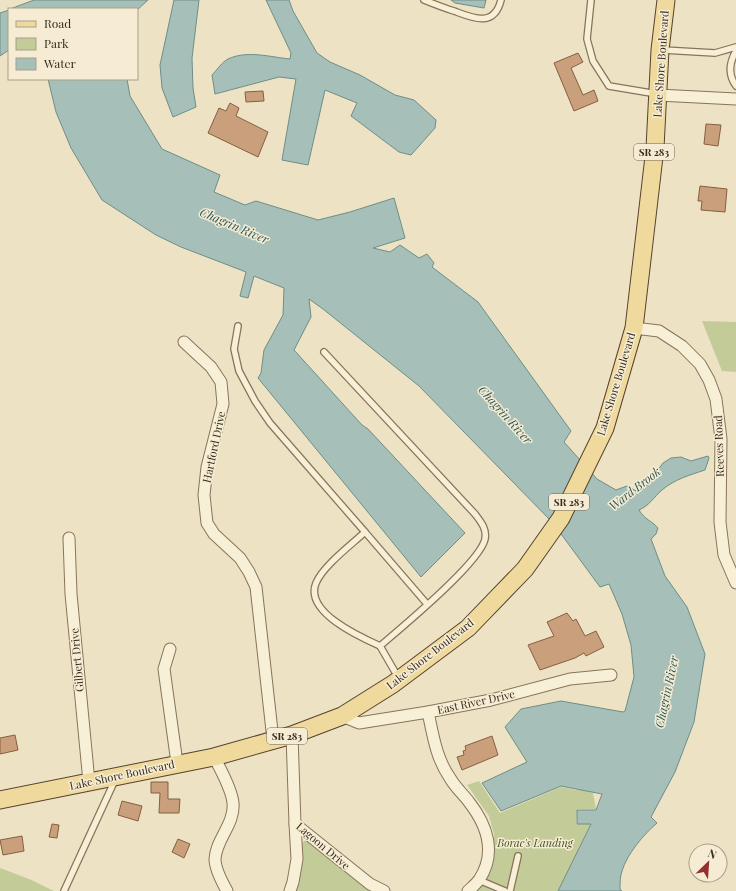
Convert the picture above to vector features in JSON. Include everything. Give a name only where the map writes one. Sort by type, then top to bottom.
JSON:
[{"type":"main road","name":"Lake Shore Boulevard","points":[[0,800],[177,763],[214,757],[292,735],[342,716],[400,679],[468,628],[525,569],[562,518],[605,428],[634,328],[653,164],[660,50],[666,0]]},
{"type":"street","points":[[658,95],[736,99]]},
{"type":"street","name":"Reeves Road","points":[[634,328],[659,331],[682,346],[700,364],[716,399],[721,439],[720,522],[724,555],[736,583]]},
{"type":"street","name":"Hartford Drive","points":[[184,342],[211,367],[221,382],[223,404],[207,466],[204,495],[206,523],[214,534],[240,558],[256,587],[273,740]]},
{"type":"street","name":"Gilbert Drive","points":[[69,538],[71,594],[89,782]]},
{"type":"street","points":[[170,649],[164,670],[177,763]]},
{"type":"street","name":"East River Drive","points":[[342,716],[359,723],[491,700],[570,679],[611,675]]},
{"type":"street","points":[[428,712],[438,755],[450,778],[482,821],[489,842],[488,860],[479,880],[468,891]]},
{"type":"street","name":"Lagoon Drive","points":[[292,735],[294,824],[370,884],[384,891]]},
{"type":"street","points":[[214,757],[224,776],[233,802],[232,814],[218,846],[215,860],[220,878],[226,891]]},
{"type":"street","points":[[290,891],[297,859],[294,824]]},
{"type":"lane","points":[[426,0],[476,20],[491,17],[499,8],[501,0]]},
{"type":"lane","points":[[591,0],[587,39],[593,61],[609,86],[658,95]]},
{"type":"lane","points":[[660,50],[715,53],[736,47]]},
{"type":"lane","points":[[736,51],[731,64],[730,73],[732,81],[736,86]]},
{"type":"lane","points":[[238,326],[234,349],[240,371],[255,401],[270,423],[427,604]]},
{"type":"lane","points":[[324,352],[475,514],[482,524],[485,532],[484,540],[474,558],[427,604],[380,646]]},
{"type":"lane","points":[[364,532],[323,571],[315,584],[315,597],[322,609],[336,623],[360,637],[380,646],[400,679]]},
{"type":"lane","points":[[64,891],[117,776]]},
{"type":"lane","points":[[510,891],[518,856]]},
{"type":"lane","points":[[479,880],[505,891]]},
{"type":"green space","points":[[702,321],[736,322],[736,372],[722,371]]},
{"type":"green space","name":"Borac's Landing","points":[[479,781],[500,813],[561,787],[593,793],[596,809],[577,809],[576,824],[591,823],[558,891],[476,891],[486,880],[493,857],[494,834],[489,816],[467,785]]},
{"type":"green space","points":[[304,841],[311,841],[376,891],[296,891],[301,870],[301,848]]},
{"type":"green space","points":[[0,868],[29,879],[54,891],[0,891]]},
{"type":"water","points":[[34,0],[148,0],[138,9],[13,8]]},
{"type":"water","points":[[174,0],[199,0],[192,58],[193,88],[196,107],[173,117],[162,88],[160,65]]},
{"type":"water","points":[[266,0],[289,0],[293,11],[317,53],[330,62],[360,75],[395,95],[414,100],[436,120],[435,128],[411,155],[399,152],[351,116],[357,103],[325,90],[308,165],[282,160],[296,79],[279,77],[215,94],[212,75],[228,59],[235,56],[251,55],[290,59],[291,53]]},
{"type":"water","points":[[451,0],[486,0],[484,8],[455,3]]},
{"type":"water","points":[[8,10],[8,51],[0,56],[0,13]]},
{"type":"water","name":"Chagrin River","points":[[48,80],[127,80],[130,96],[162,149],[220,175],[214,192],[245,205],[256,201],[318,220],[350,212],[394,198],[405,238],[373,248],[390,252],[400,245],[419,258],[427,254],[434,263],[432,267],[478,302],[571,431],[564,442],[597,479],[616,490],[627,486],[638,492],[646,486],[663,463],[671,458],[681,457],[691,461],[708,456],[709,458],[705,470],[672,483],[662,490],[646,506],[639,510],[658,528],[656,534],[651,539],[665,576],[687,607],[705,654],[694,722],[675,772],[651,817],[657,823],[636,845],[624,865],[620,880],[620,889],[622,891],[558,891],[591,824],[577,824],[577,810],[596,810],[602,794],[561,786],[501,811],[482,783],[527,762],[505,727],[521,709],[561,701],[623,712],[625,711],[634,677],[631,645],[622,614],[609,584],[600,587],[553,523],[419,386],[309,299],[311,317],[294,350],[362,425],[368,429],[465,533],[421,577],[258,378],[261,373],[264,350],[283,315],[284,288],[254,276],[248,298],[240,296],[246,272],[181,247],[156,235],[102,200],[71,148],[56,112]]},
{"type":"building","points":[[578,53],[583,62],[571,68],[583,95],[594,90],[598,101],[574,111],[554,63]]},
{"type":"building","points":[[263,91],[264,101],[246,102],[245,92]]},
{"type":"building","points":[[230,103],[239,108],[236,116],[268,132],[258,157],[208,133],[219,108],[226,111]]},
{"type":"building","points":[[706,124],[721,125],[718,146],[704,144]]},
{"type":"building","points":[[700,186],[727,189],[725,212],[701,210],[702,201],[698,201]]},
{"type":"building","points":[[567,613],[573,621],[576,619],[585,636],[596,631],[604,647],[586,656],[584,653],[575,658],[540,670],[528,645],[554,636],[547,622]]},
{"type":"building","points":[[15,735],[18,750],[0,754],[0,738]]},
{"type":"building","points":[[492,736],[498,755],[462,770],[457,757],[464,755],[463,751],[466,750],[465,746]]},
{"type":"building","points":[[151,782],[168,782],[168,799],[180,799],[179,813],[159,813],[160,793],[151,793]]},
{"type":"building","points":[[122,801],[142,806],[138,821],[118,815]]},
{"type":"building","points":[[52,824],[59,825],[57,838],[49,837]]},
{"type":"building","points":[[22,836],[24,851],[3,855],[0,840]]},
{"type":"building","points":[[178,839],[190,844],[184,858],[172,852]]},
{"type":"water label","name":"Ward Brook","points":[[635,489]]}]
